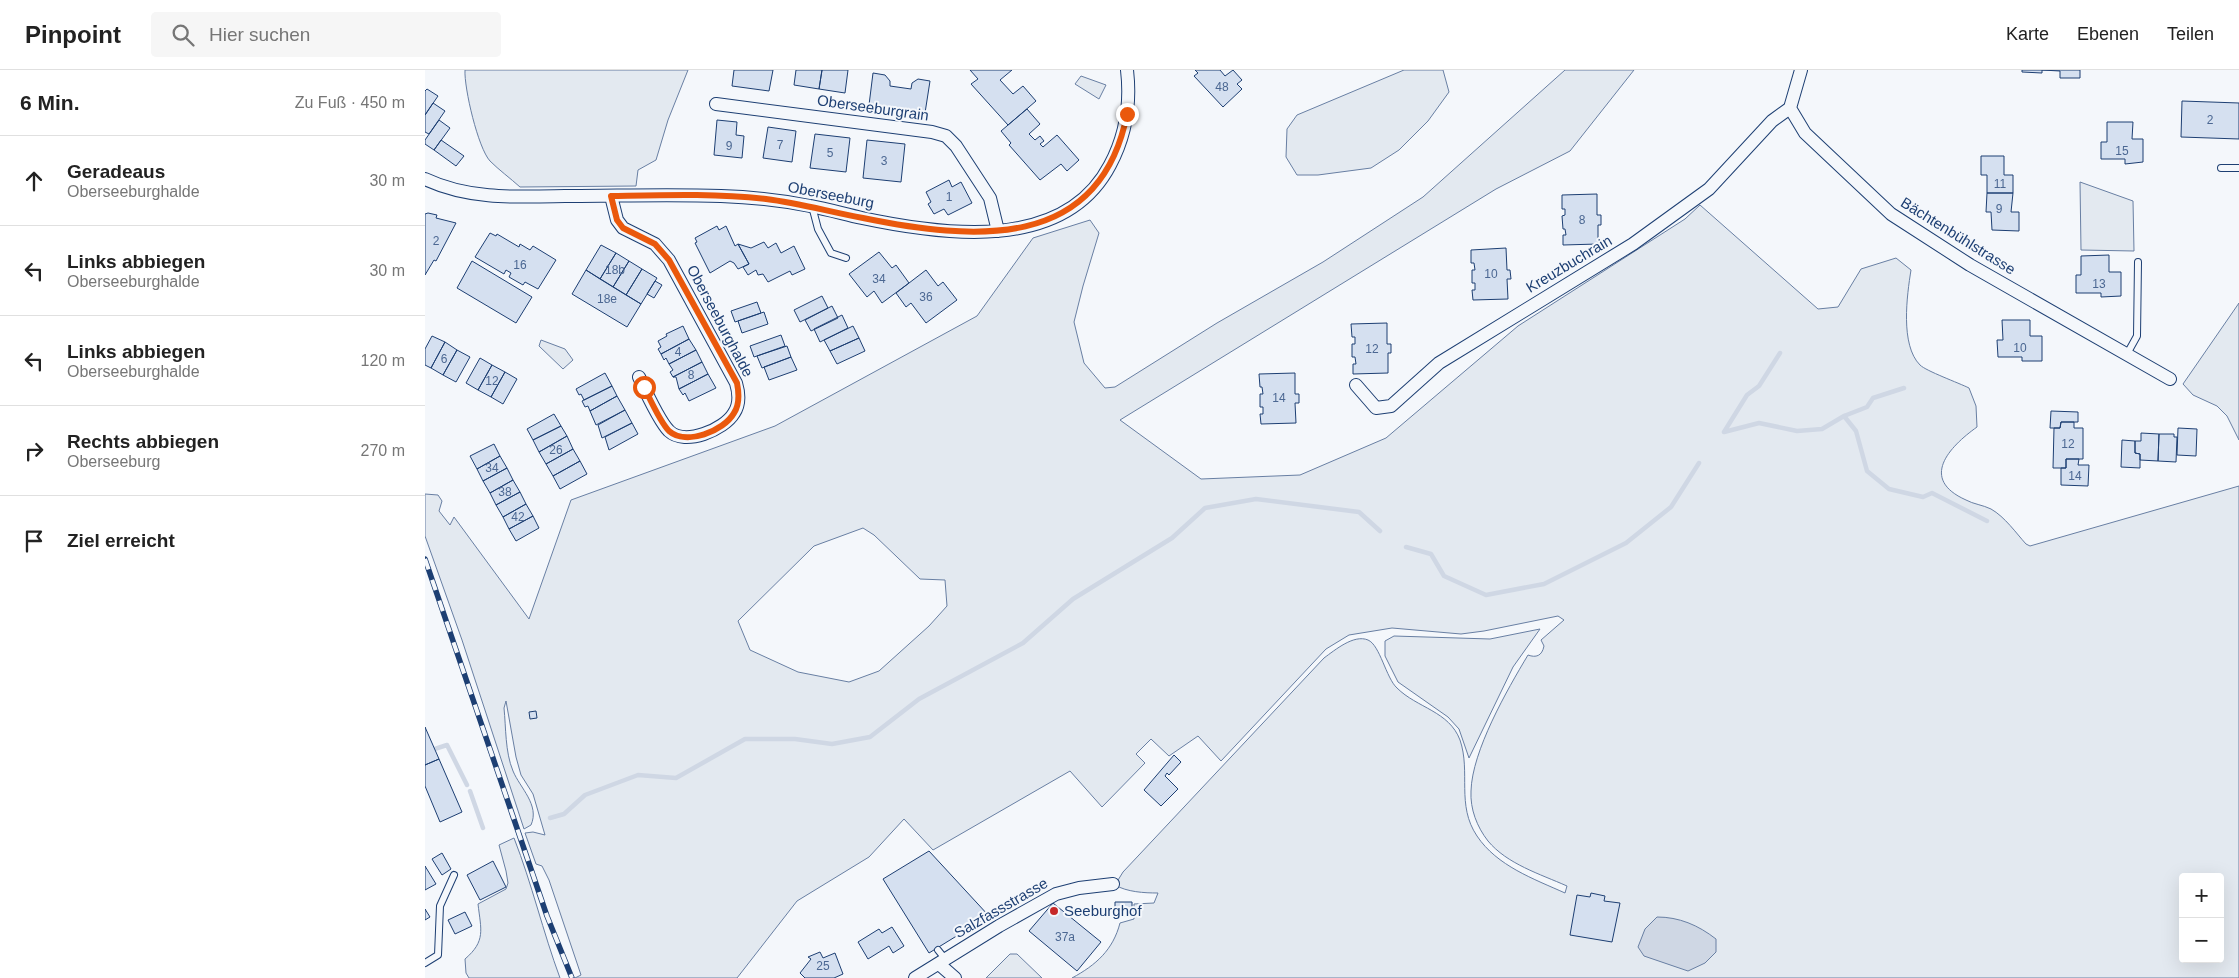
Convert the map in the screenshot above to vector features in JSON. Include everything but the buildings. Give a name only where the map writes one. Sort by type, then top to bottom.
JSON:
[{"type":"street","name":"Oberseeburg","points":[[425,179],[455,190],[489,196],[687,195],[737,197],[812,206],[861,218],[930,229],[957,232],[998,231],[1037,223],[1061,214],[1074,206],[1098,183],[1105,174],[1123,137],[1128,105],[1129,87],[1127,70]]},
{"type":"street","points":[[1790,108],[1801,70]]},
{"type":"street","name":"Oberseeburgrain","points":[[716,104],[932,132],[946,136],[956,146],[990,198],[998,231]]},
{"type":"street","name":"Bächtenbühlstrasse","points":[[1790,108],[1805,133],[1891,214],[1970,265],[2170,379]]},
{"type":"street","name":"Kreuzbuchrain","points":[[1356,385],[1376,408],[1391,406],[1439,363],[1633,244],[1709,189],[1772,121],[1790,108]]},
{"type":"street","name":"Oberseeburghalde","points":[[611,196],[617,220],[623,228],[655,244],[669,260],[737,383],[738,400],[734,413],[721,425],[696,438],[679,436],[669,431],[639,376]]},
{"type":"street","name":"Salzfassstrasse","points":[[915,978],[941,958],[1056,894],[1079,888],[1113,884]]},
{"type":"street","points":[[941,958],[955,978]]},
{"type":"lane","points":[[2221,168],[2239,168]]},
{"type":"lane","points":[[812,206],[818,229],[831,253],[847,258]]},
{"type":"lane","points":[[2127,354],[2137,336],[2138,262]]},
{"type":"lane","points":[[425,963],[438,955],[440,906],[455,876]]},
{"type":"shaded area","points":[[465,70],[688,70],[668,120],[656,160],[638,170],[636,186],[520,187],[493,164],[485,154],[473,117],[465,79]]},
{"type":"shaded area","points":[[1404,70],[1443,70],[1449,92],[1428,121],[1399,150],[1371,168],[1318,175],[1297,175],[1286,157],[1287,129],[1297,115]]},
{"type":"shaded area","points":[[1565,70],[1634,70],[1570,151],[1496,189],[1120,420],[1201,479],[1300,475],[1386,438],[1518,326],[1685,219],[1700,205],[1818,309],[1838,307],[1861,269],[1896,258],[1911,270],[1906,319],[1907,333],[1914,356],[1923,368],[1969,388],[1976,406],[1977,427],[1957,444],[1943,463],[1941,473],[1944,483],[1952,492],[1966,500],[1996,512],[2026,544],[2030,546],[2239,486],[2239,978],[1072,978],[1089,968],[1102,956],[1113,941],[1120,923],[1134,919],[1134,904],[1154,903],[1158,893],[1130,891],[1115,885],[1123,872],[1324,658],[1345,644],[1357,639],[1368,640],[1372,643],[1397,688],[1405,695],[1441,716],[1455,730],[1463,752],[1467,812],[1477,836],[1485,846],[1505,864],[1565,893],[1567,886],[1514,862],[1488,841],[1478,824],[1471,798],[1477,758],[1492,721],[1528,655],[1536,656],[1540,654],[1544,646],[1541,640],[1564,620],[1558,616],[1461,634],[1392,628],[1349,635],[1326,649],[1221,761],[1198,736],[1169,756],[1151,739],[1136,754],[1145,763],[1102,807],[1070,771],[933,850],[904,819],[869,857],[797,901],[737,978],[575,978],[581,975],[549,880],[542,866],[536,864],[525,833],[533,832],[545,835],[533,794],[521,775],[506,701],[504,708],[510,764],[528,797],[533,811],[531,825],[524,829],[462,640],[425,536],[425,494],[438,495],[442,501],[439,511],[450,525],[454,517],[529,619],[571,500],[775,426],[977,316],[1033,238],[1090,220],[1099,233],[1074,322],[1084,363],[1105,388],[1115,387],[1217,323],[1323,262],[1423,197]],"holes":[[[863,528],[874,535],[920,579],[945,580],[947,606],[929,626],[879,671],[849,682],[798,672],[750,650],[738,621],[814,546]]]},
{"type":"shaded area","points":[[1081,76],[1106,85],[1099,99],[1075,84]]},
{"type":"shaded area","points":[[2080,182],[2133,201],[2134,251],[2081,250]]},
{"type":"shaded area","points":[[2239,303],[2239,440],[2227,416],[2217,406],[2193,395],[2183,384]]},
{"type":"shaded area","points":[[541,340],[565,349],[573,360],[563,369],[539,346]]},
{"type":"shaded area","points":[[1540,629],[1513,667],[1469,758],[1459,729],[1448,717],[1398,682],[1385,656],[1385,641],[1394,636],[1490,639]]},
{"type":"shaded area","points":[[514,838],[560,978],[469,978],[466,973],[465,959],[472,953],[479,941],[481,928],[478,904],[506,889],[508,883],[499,845]]},
{"type":"shaded area","points":[[1657,917],[1681,920],[1702,930],[1716,939],[1716,952],[1705,963],[1688,971],[1644,956],[1638,947],[1645,929]]},
{"type":"shaded area","points":[[1010,954],[1017,954],[1042,978],[986,978]]},
{"type":"waterway","points":[[1724,432],[1747,395],[1759,386],[1780,353]]},
{"type":"waterway","points":[[1724,432],[1759,423],[1797,431],[1822,429],[1844,416],[1867,407],[1873,398],[1904,388]]},
{"type":"waterway","points":[[1844,416],[1856,431],[1867,471],[1889,489],[1923,497],[1932,493],[1987,521]]},
{"type":"waterway","points":[[1406,547],[1431,554],[1444,576],[1486,595],[1544,584],[1626,543],[1671,507],[1699,463]]},
{"type":"waterway","points":[[550,818],[564,814],[585,795],[638,775],[676,778],[745,739],[795,739],[832,744],[870,737],[919,699],[1023,643],[1073,599],[1172,538],[1205,508],[1256,499],[1359,512],[1380,531]]},
{"type":"waterway","points":[[425,752],[447,745],[467,785]]},
{"type":"waterway","points":[[470,791],[483,828]]},
{"type":"railway","points":[[425,559],[547,916],[572,978]]},
{"type":"place","name":"Seeburghof","points":[[1054,911]]},
{"type":"route","points":[[644,387],[669,431],[689,438],[696,438],[721,425],[731,417],[734,413],[739,392],[737,383],[666,255],[655,244],[619,225],[611,196],[687,195],[747,197],[812,206],[861,218],[930,229],[978,232],[1018,228],[1061,214],[1074,206],[1098,183],[1115,156],[1123,137],[1127,114]]}]
